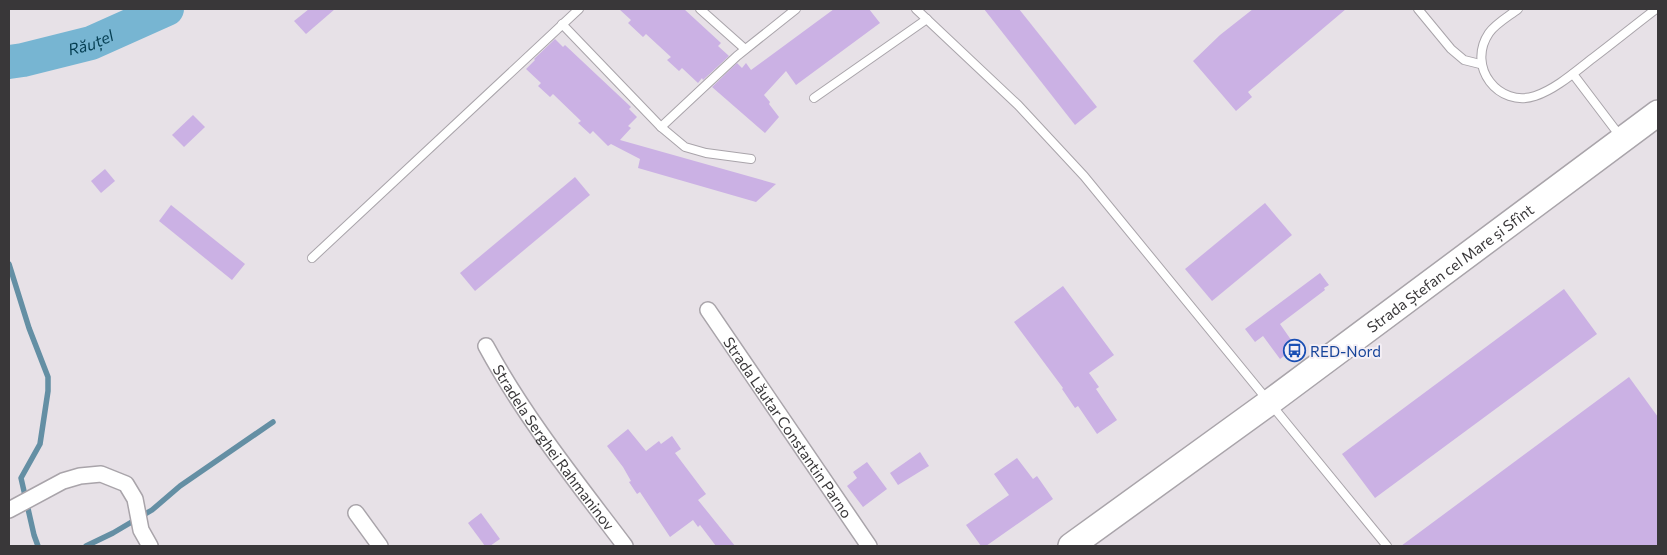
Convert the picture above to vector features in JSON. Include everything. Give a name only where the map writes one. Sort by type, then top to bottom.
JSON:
[{"type":"main road","name":"Strada Ștefan cel Mare și Sfînt","points":[[1071,546],[1270,402],[1658,113]]},
{"type":"street","name":"Strada Lăutar Constantin Parno","points":[[708,310],[869,546]]},
{"type":"street","name":"Stradela Serghei Rahmaninov","points":[[486,346],[516,398],[575,482],[625,546]]},
{"type":"street","points":[[9,510],[56,484],[80,476],[101,474],[126,484],[135,499],[141,530],[150,546]]},
{"type":"street","points":[[356,513],[380,546]]},
{"type":"lane","points":[[312,258],[579,9]]},
{"type":"lane","points":[[700,9],[745,49]]},
{"type":"lane","points":[[661,127],[745,49],[796,9]]},
{"type":"lane","points":[[916,9],[1018,105],[1084,176],[1387,546]]},
{"type":"lane","points":[[1418,9],[1451,49],[1464,60],[1480,64]]},
{"type":"lane","points":[[1518,9],[1508,12],[1489,32],[1482,48],[1480,64],[1485,77],[1499,91],[1520,98],[1535,96],[1573,74],[1656,9]]},
{"type":"lane","points":[[814,98],[927,19]]},
{"type":"lane","points":[[562,24],[661,127],[685,147],[751,159]]},
{"type":"lane","points":[[1573,74],[1622,140]]},
{"type":"building","points":[[309,9],[335,9],[306,34],[294,21]]},
{"type":"building","points":[[619,9],[684,9],[721,43],[718,46],[729,56],[698,83],[682,68],[679,71],[667,60],[671,57],[646,34],[643,37],[628,23],[631,20]]},
{"type":"building","points":[[834,9],[869,9],[880,23],[796,85],[786,71],[764,95],[779,117],[765,133],[712,87],[737,63],[742,68],[746,63],[751,70]]},
{"type":"building","points":[[984,9],[1019,9],[1097,107],[1075,125]]},
{"type":"building","points":[[1253,9],[1346,9],[1248,92],[1252,97],[1236,111],[1193,61],[1220,35]]},
{"type":"building","points":[[555,39],[563,47],[565,45],[631,107],[629,109],[637,117],[628,126],[631,128],[620,140],[776,184],[756,202],[638,168],[640,159],[611,144],[608,146],[593,131],[590,134],[578,123],[581,121],[553,94],[550,97],[538,86],[541,83],[526,69]]},
{"type":"building","points":[[193,115],[205,127],[184,147],[172,135]]},
{"type":"building","points":[[105,169],[115,181],[101,193],[91,181]]},
{"type":"building","points":[[575,177],[590,195],[475,291],[460,273]]},
{"type":"building","points":[[1265,203],[1292,235],[1212,301],[1185,269]]},
{"type":"building","points":[[171,205],[245,264],[232,280],[159,221]]},
{"type":"building","points":[[1320,273],[1329,285],[1280,324],[1296,347],[1280,359],[1263,336],[1255,342],[1245,329]]},
{"type":"building","points":[[1063,286],[1114,355],[1089,373],[1099,387],[1096,389],[1117,420],[1097,434],[1078,406],[1075,408],[1063,388],[1014,322]]},
{"type":"building","points":[[1564,289],[1597,334],[1375,498],[1342,454]]},
{"type":"building","points":[[1629,377],[1658,417],[1658,546],[1401,546]]},
{"type":"building","points":[[628,429],[646,451],[659,441],[661,444],[672,436],[681,449],[675,453],[706,494],[698,500],[735,546],[716,546],[700,525],[698,527],[693,520],[670,537],[640,492],[637,494],[629,482],[631,481],[623,467],[607,446]]},
{"type":"building","points":[[920,452],[929,466],[898,485],[890,473]]},
{"type":"building","points":[[1017,458],[1033,479],[1037,476],[1053,499],[986,546],[981,546],[966,525],[1009,495],[994,474]]},
{"type":"building","points":[[867,462],[887,489],[863,507],[847,486],[857,478],[853,472]]},
{"type":"building","points":[[481,513],[500,539],[490,546],[485,546],[468,523]]},
{"type":"waterway","name":"Răuțel","points":[[9,62],[91,43],[167,9]]},
{"type":"waterway","points":[[9,264],[29,328],[48,377],[48,391],[40,444],[21,478],[38,546]]},
{"type":"waterway","points":[[86,546],[113,533],[152,510],[180,486],[273,422]]},
{"type":"place","name":"RED-Nord","points":[[1294,351]]}]
